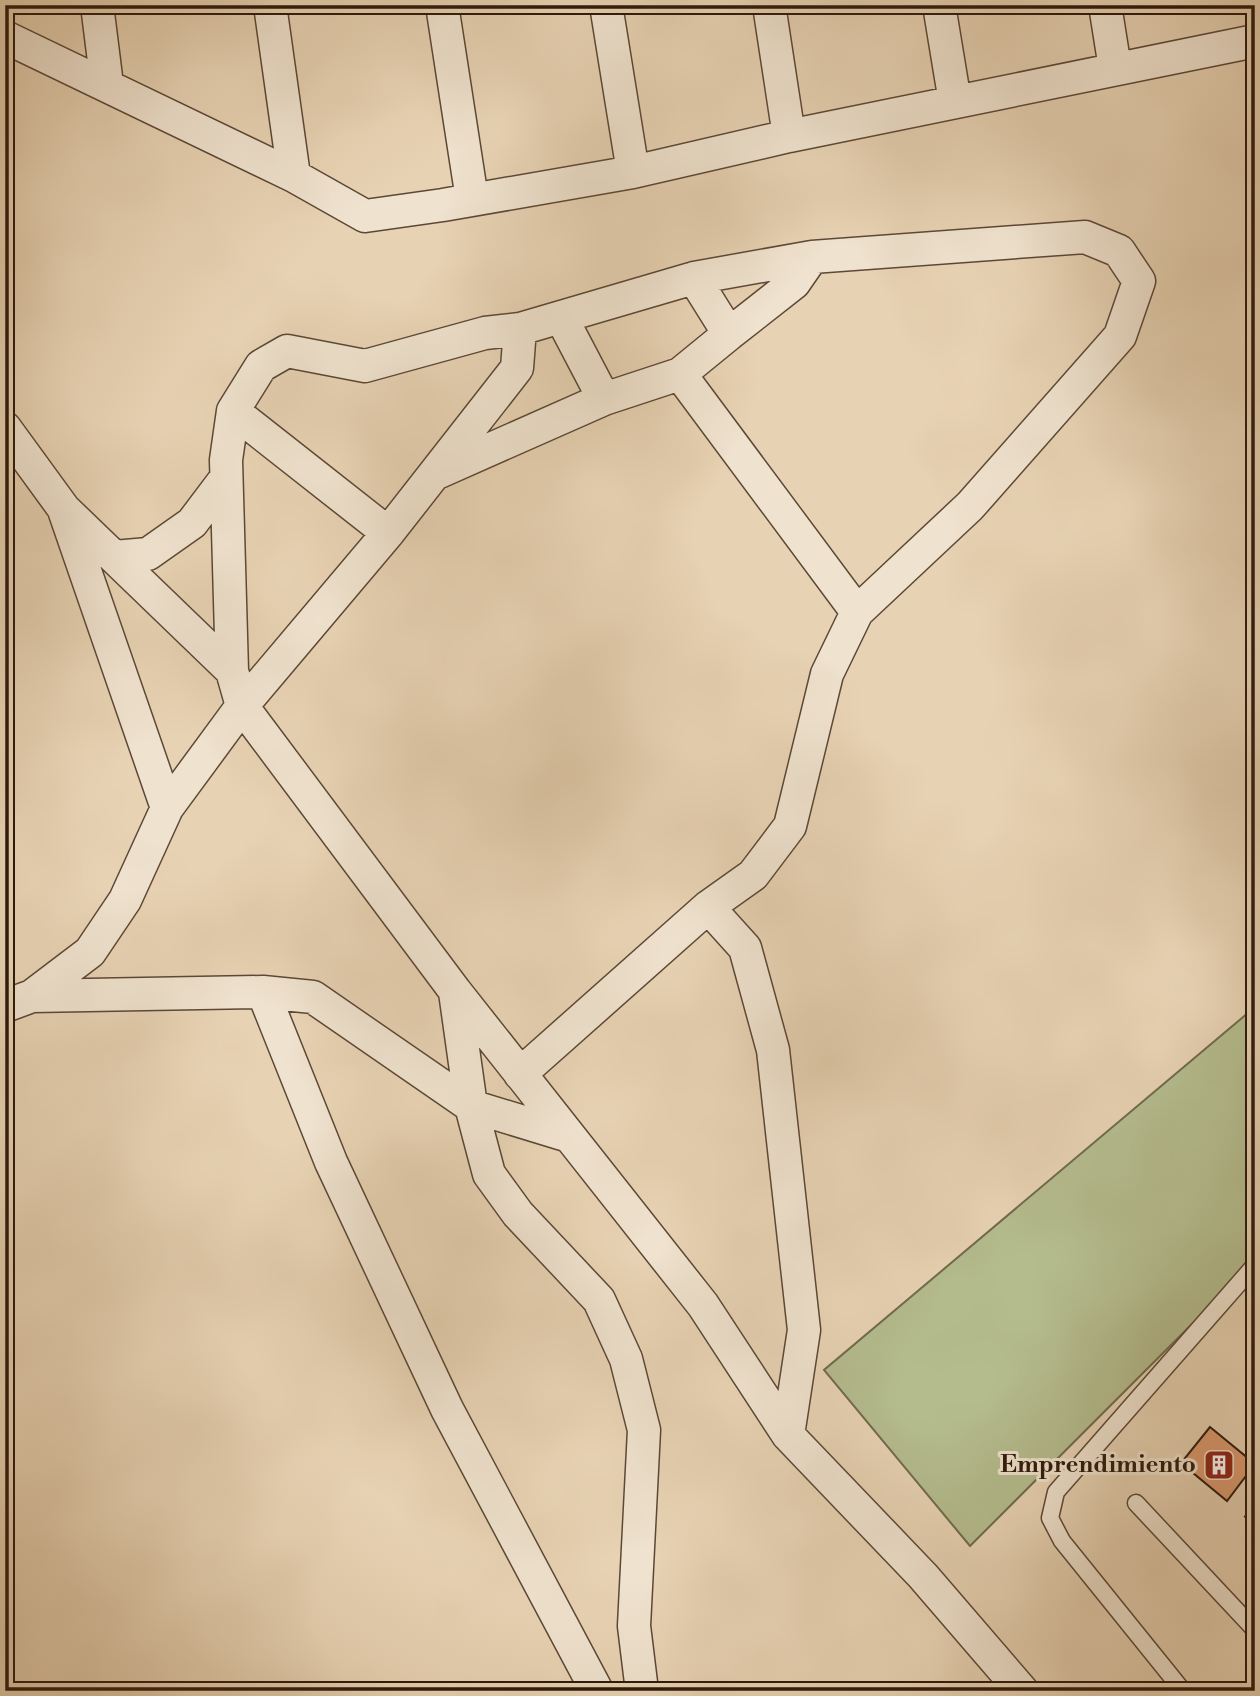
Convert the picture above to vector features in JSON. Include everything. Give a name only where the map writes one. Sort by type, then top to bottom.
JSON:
[{"type":"street","points":[[97,5],[107,85]]},
{"type":"street","points":[[270,5],[294,176]]},
{"type":"street","points":[[442,5],[472,199]]},
{"type":"street","points":[[606,5],[633,172]]},
{"type":"street","points":[[769,5],[789,136]]},
{"type":"street","points":[[939,5],[955,102]]},
{"type":"street","points":[[1105,5],[1115,68]]},
{"type":"street","points":[[5,37],[294,176],[365,216],[633,172],[789,136],[1255,41]]},
{"type":"street","points":[[520,1074],[708,906],[753,875],[790,826],[827,674],[858,612],[971,506],[1120,336],[1139,281],[1119,251],[1085,236],[812,257],[694,278],[520,328],[485,332],[365,366],[287,351],[261,366],[233,411],[226,460],[232,671],[242,706],[455,991],[520,1074],[703,1305],[788,1435],[923,1576],[1023,1691]]},
{"type":"street","points":[[435,474],[604,400],[680,374],[794,283],[812,257]]},
{"type":"street","points":[[694,278],[729,334]]},
{"type":"street","points":[[561,317],[604,400]]},
{"type":"street","points":[[18,1001],[90,952],[125,900],[167,808],[242,706],[388,533],[517,368],[520,328]]},
{"type":"street","points":[[680,374],[858,612]]},
{"type":"street","points":[[233,411],[388,533]]},
{"type":"street","points":[[5,428],[64,509],[232,671]]},
{"type":"street","points":[[114,557],[148,554],[192,523],[226,478]]},
{"type":"street","points":[[64,509],[167,808]]},
{"type":"street","points":[[708,906],[744,948],[773,1050],[804,1330],[788,1435]]},
{"type":"street","points":[[455,991],[471,1105],[489,1174],[518,1214],[599,1300],[626,1359],[643,1430],[634,1626],[642,1691]]},
{"type":"street","points":[[18,1001],[263,992],[313,997],[471,1105],[569,1136]]},
{"type":"street","points":[[263,992],[331,1162],[447,1409],[597,1691]]},
{"type":"lane","points":[[1183,1691],[1062,1541],[1050,1518],[1056,1492],[1255,1265]]},
{"type":"lane","points":[[1136,1503],[1255,1630]]},
{"type":"path","points":[[1245,1515],[1255,1523]]},
{"type":"green space","points":[[1255,1007],[1255,1261],[970,1546],[824,1370]]},
{"type":"building","name":"Emprendimiento","points":[[1210,1427],[1255,1464],[1227,1501],[1181,1463]]},
{"type":"place","name":"Emprendimiento","points":[[1219,1465]]}]
